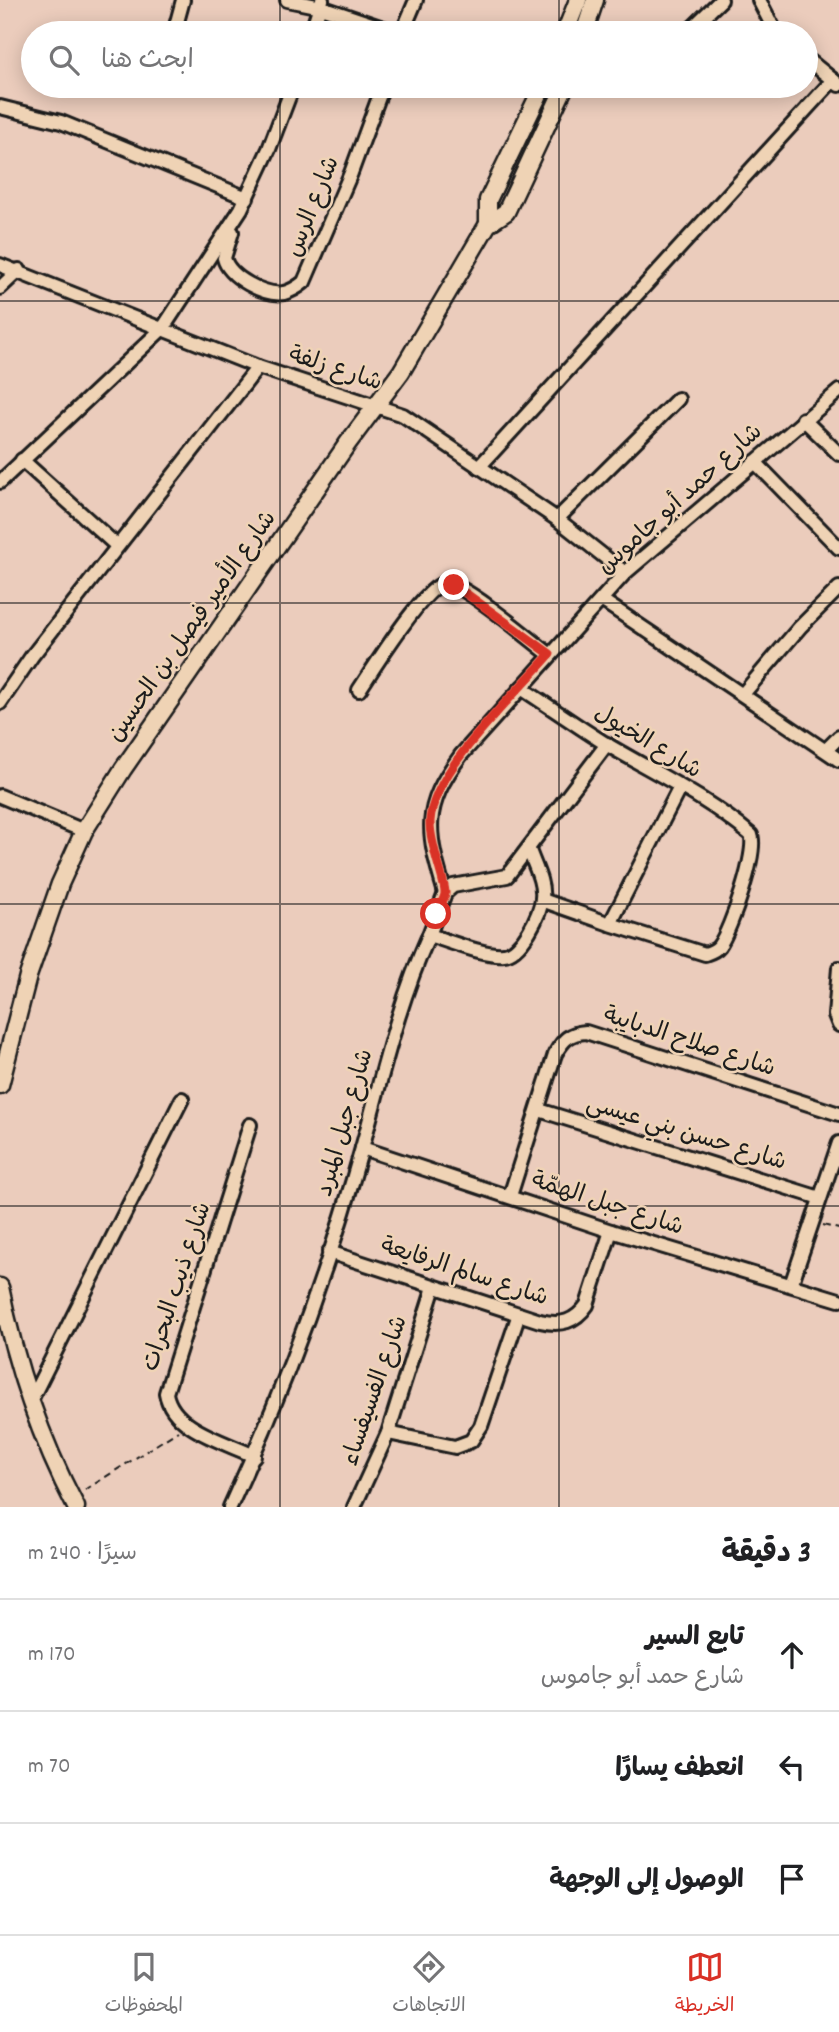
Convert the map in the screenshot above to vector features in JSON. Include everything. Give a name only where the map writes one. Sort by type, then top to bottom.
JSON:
[{"type":"street","points":[[177,21],[183,0]]},
{"type":"street","points":[[287,0],[321,4],[367,21]]},
{"type":"street","points":[[406,21],[416,0]]},
{"type":"street","points":[[570,21],[578,0]]},
{"type":"street","points":[[588,21],[595,0]]},
{"type":"street","points":[[699,21],[721,0]]},
{"type":"street","points":[[759,0],[770,21]]},
{"type":"street","points":[[316,21],[321,4]]},
{"type":"street","points":[[480,467],[836,83],[818,68]]},
{"type":"street","points":[[0,482],[163,327],[244,204],[288,98]]},
{"type":"street","name":"شارع الرس","points":[[244,204],[225,250],[227,266],[243,280],[274,292],[286,292],[301,285],[351,173],[379,98]]},
{"type":"street","name":"شارع الأمير فيصل بن الحسين","points":[[488,224],[488,200],[537,98]]},
{"type":"street","name":"شارع الأمير فيصل بن الحسين","points":[[0,1085],[2,1066],[20,1002],[45,925],[84,831],[123,769],[348,443],[378,406],[488,224],[506,212],[559,98]]},
{"type":"street","points":[[0,107],[61,122],[244,204]]},
{"type":"street","name":"شارع زلفة","points":[[0,265],[19,270],[258,367],[378,406],[415,422],[557,519],[625,573]]},
{"type":"street","points":[[0,288],[19,270]]},
{"type":"street","points":[[0,703],[117,547],[258,367]]},
{"type":"street","name":"شارع حمد أبو جاموس","points":[[445,893],[433,854],[432,804],[439,787],[461,755],[550,654],[603,601],[625,573],[839,391]]},
{"type":"street","points":[[557,519],[678,399]]},
{"type":"street","points":[[803,419],[839,454]]},
{"type":"street","points":[[22,460],[117,547]]},
{"type":"street","points":[[755,462],[839,548]]},
{"type":"street","points":[[359,690],[412,614],[439,584],[446,583],[469,593],[550,654]]},
{"type":"street","points":[[743,694],[800,627],[839,588]]},
{"type":"street","points":[[603,601],[839,760]]},
{"type":"street","name":"شارع الخيول","points":[[521,688],[680,787],[751,835],[752,855],[738,900],[725,935],[712,952],[694,951],[610,924]]},
{"type":"street","points":[[826,750],[839,737]]},
{"type":"street","points":[[445,893],[461,884],[508,876],[607,744]]},
{"type":"street","points":[[542,900],[610,924],[680,787]]},
{"type":"street","points":[[0,796],[84,831]]},
{"type":"street","points":[[429,935],[499,954],[512,953],[526,934],[542,900],[541,883],[529,850]]},
{"type":"street","name":"شارع جبل المبرد","points":[[230,1507],[254,1457],[330,1252],[409,982],[445,893]]},
{"type":"street","points":[[839,968],[835,1015],[839,1025]]},
{"type":"street","name":"شارع صلاح الدبايبة","points":[[510,1196],[563,1041],[575,1033],[586,1032],[839,1114]]},
{"type":"street","points":[[30,1402],[182,1099]]},
{"type":"street","name":"شارع حسن بني عيسى","points":[[539,1110],[820,1198]]},
{"type":"street","name":"شارع ذيب البحرات","points":[[187,1424],[171,1409],[167,1386],[250,1125]]},
{"type":"street","points":[[790,1284],[839,1143]]},
{"type":"street","name":"شارع جبل الهمّة","points":[[362,1148],[611,1231],[839,1300]]},
{"type":"street","name":"شارع سالم الرفايعة","points":[[330,1252],[519,1314],[558,1324],[580,1314],[587,1304],[611,1231]]},
{"type":"street","points":[[0,1287],[30,1402],[52,1460],[74,1503]]},
{"type":"street","name":"شارع الفسيفساء","points":[[354,1507],[388,1433],[434,1287]]},
{"type":"street","points":[[388,1433],[455,1447],[471,1441],[481,1426],[519,1314]]},
{"type":"street","points":[[187,1424],[254,1457]]},
{"type":"path","points":[[812,1223],[839,1229]]},
{"type":"path","points":[[74,1503],[187,1424]]},
{"type":"route","points":[[436,914],[445,893],[433,854],[430,823],[432,804],[439,787],[461,755],[550,654],[469,593],[454,585]]}]
